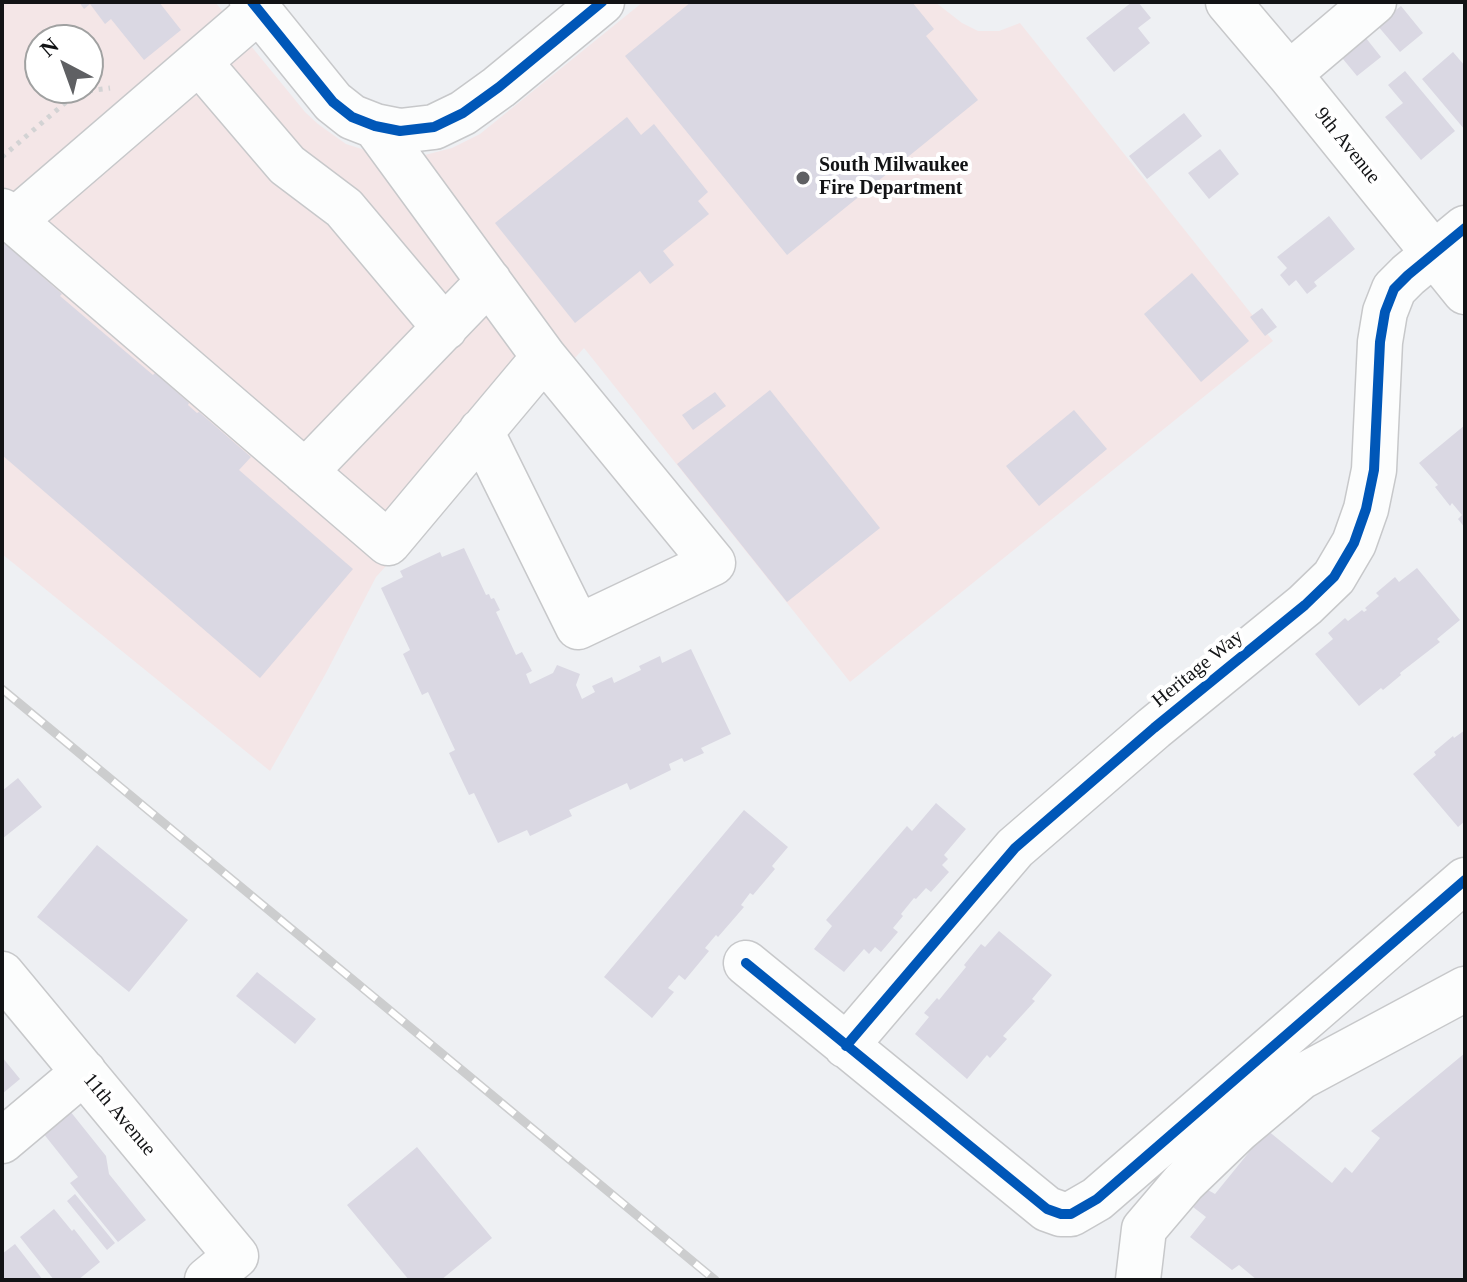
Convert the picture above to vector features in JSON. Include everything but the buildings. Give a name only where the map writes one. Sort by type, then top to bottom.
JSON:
[{"type":"street","points":[[544,357],[388,543],[8,216],[199,62],[256,6],[333,102],[352,117],[400,131],[434,127],[463,113],[602,2]]},
{"type":"street","name":"9th Avenue","points":[[1228,2],[1289,74],[1449,240],[1465,292]]},
{"type":"street","points":[[1289,74],[1374,2]]},
{"type":"street","points":[[199,62],[287,165],[344,208],[445,328]]},
{"type":"street","points":[[375,126],[544,357],[713,563],[578,627],[481,431]]},
{"type":"street","name":"Heritage Way","points":[[846,1046],[1015,848],[1154,728],[1305,605],[1334,577],[1354,543],[1366,509],[1374,470],[1380,342],[1385,312],[1394,289],[1449,240]]},
{"type":"street","points":[[305,472],[489,281]]},
{"type":"street","points":[[746,963],[1047,1209],[1071,1214],[1097,1199],[1465,880]]},
{"type":"street","name":"11th Avenue","points":[[2,974],[84,1072],[222,1268]]},
{"type":"street","points":[[1138,1280],[1144,1229],[1184,1182],[1238,1130],[1301,1077],[1465,989]]},
{"type":"street","points":[[2,1141],[84,1072]]},
{"type":"shaded area","points":[[2,2],[215,2],[318,124],[346,144],[371,152],[421,156],[452,148],[480,134],[643,2],[935,2],[978,31],[999,31],[1020,23],[1273,341],[850,682],[584,348],[376,577],[270,771],[2,554]]},
{"type":"railway","points":[[2,689],[715,1280]]},
{"type":"cycle path","points":[[252,2],[333,102],[352,117],[400,131],[434,127],[463,113],[602,2]]},
{"type":"cycle path","points":[[846,1046],[1015,848],[1154,728],[1305,605],[1334,577],[1354,543],[1366,509],[1374,470],[1380,342],[1385,312],[1394,289],[1465,228]]},
{"type":"cycle path","points":[[746,963],[1047,1209],[1071,1214],[1097,1199],[1465,880]]},
{"type":"place","name":"South Milwaukee Fire Department","points":[[803,178]]}]
